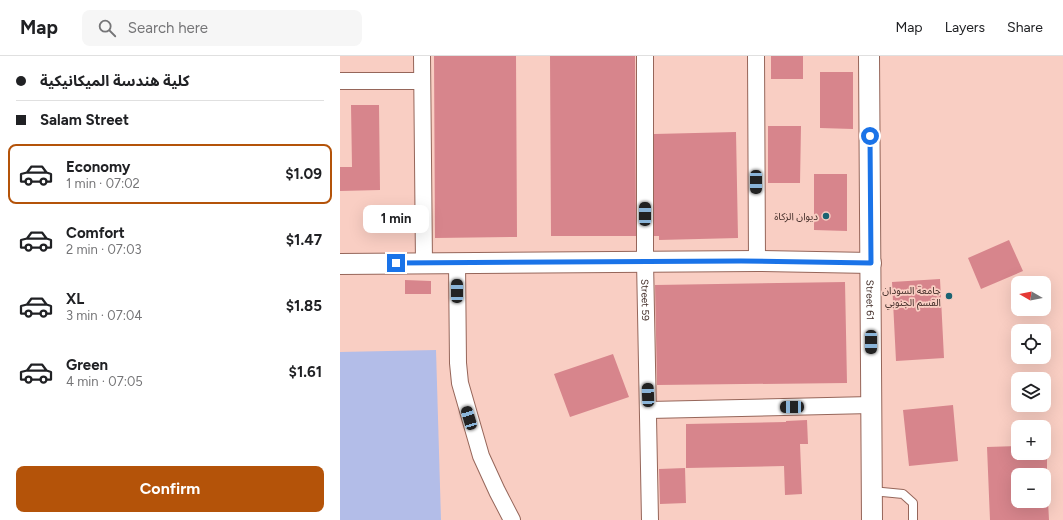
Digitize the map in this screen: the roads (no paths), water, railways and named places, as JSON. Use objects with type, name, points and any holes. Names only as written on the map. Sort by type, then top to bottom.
[{"type":"street","points":[[422,56],[424,263]]},
{"type":"street","name":"Street 59","points":[[645,56],[645,261],[650,520]]},
{"type":"street","points":[[756,56],[757,261]]},
{"type":"street","name":"Street 61","points":[[869,56],[872,520]]},
{"type":"street","points":[[340,81],[422,81]]},
{"type":"street","points":[[340,264],[645,261],[871,263]]},
{"type":"street","points":[[457,262],[458,363],[460,383],[481,456],[512,520]]},
{"type":"street","points":[[649,410],[871,405]]},
{"type":"lane","points":[[872,491],[903,494],[913,503],[913,520]]},
{"type":"place","name":"ديوان الزكاة","points":[[826,216]]},
{"type":"place","name":"جامعة السودان القسم الجنوبي","points":[[949,296]]}]
